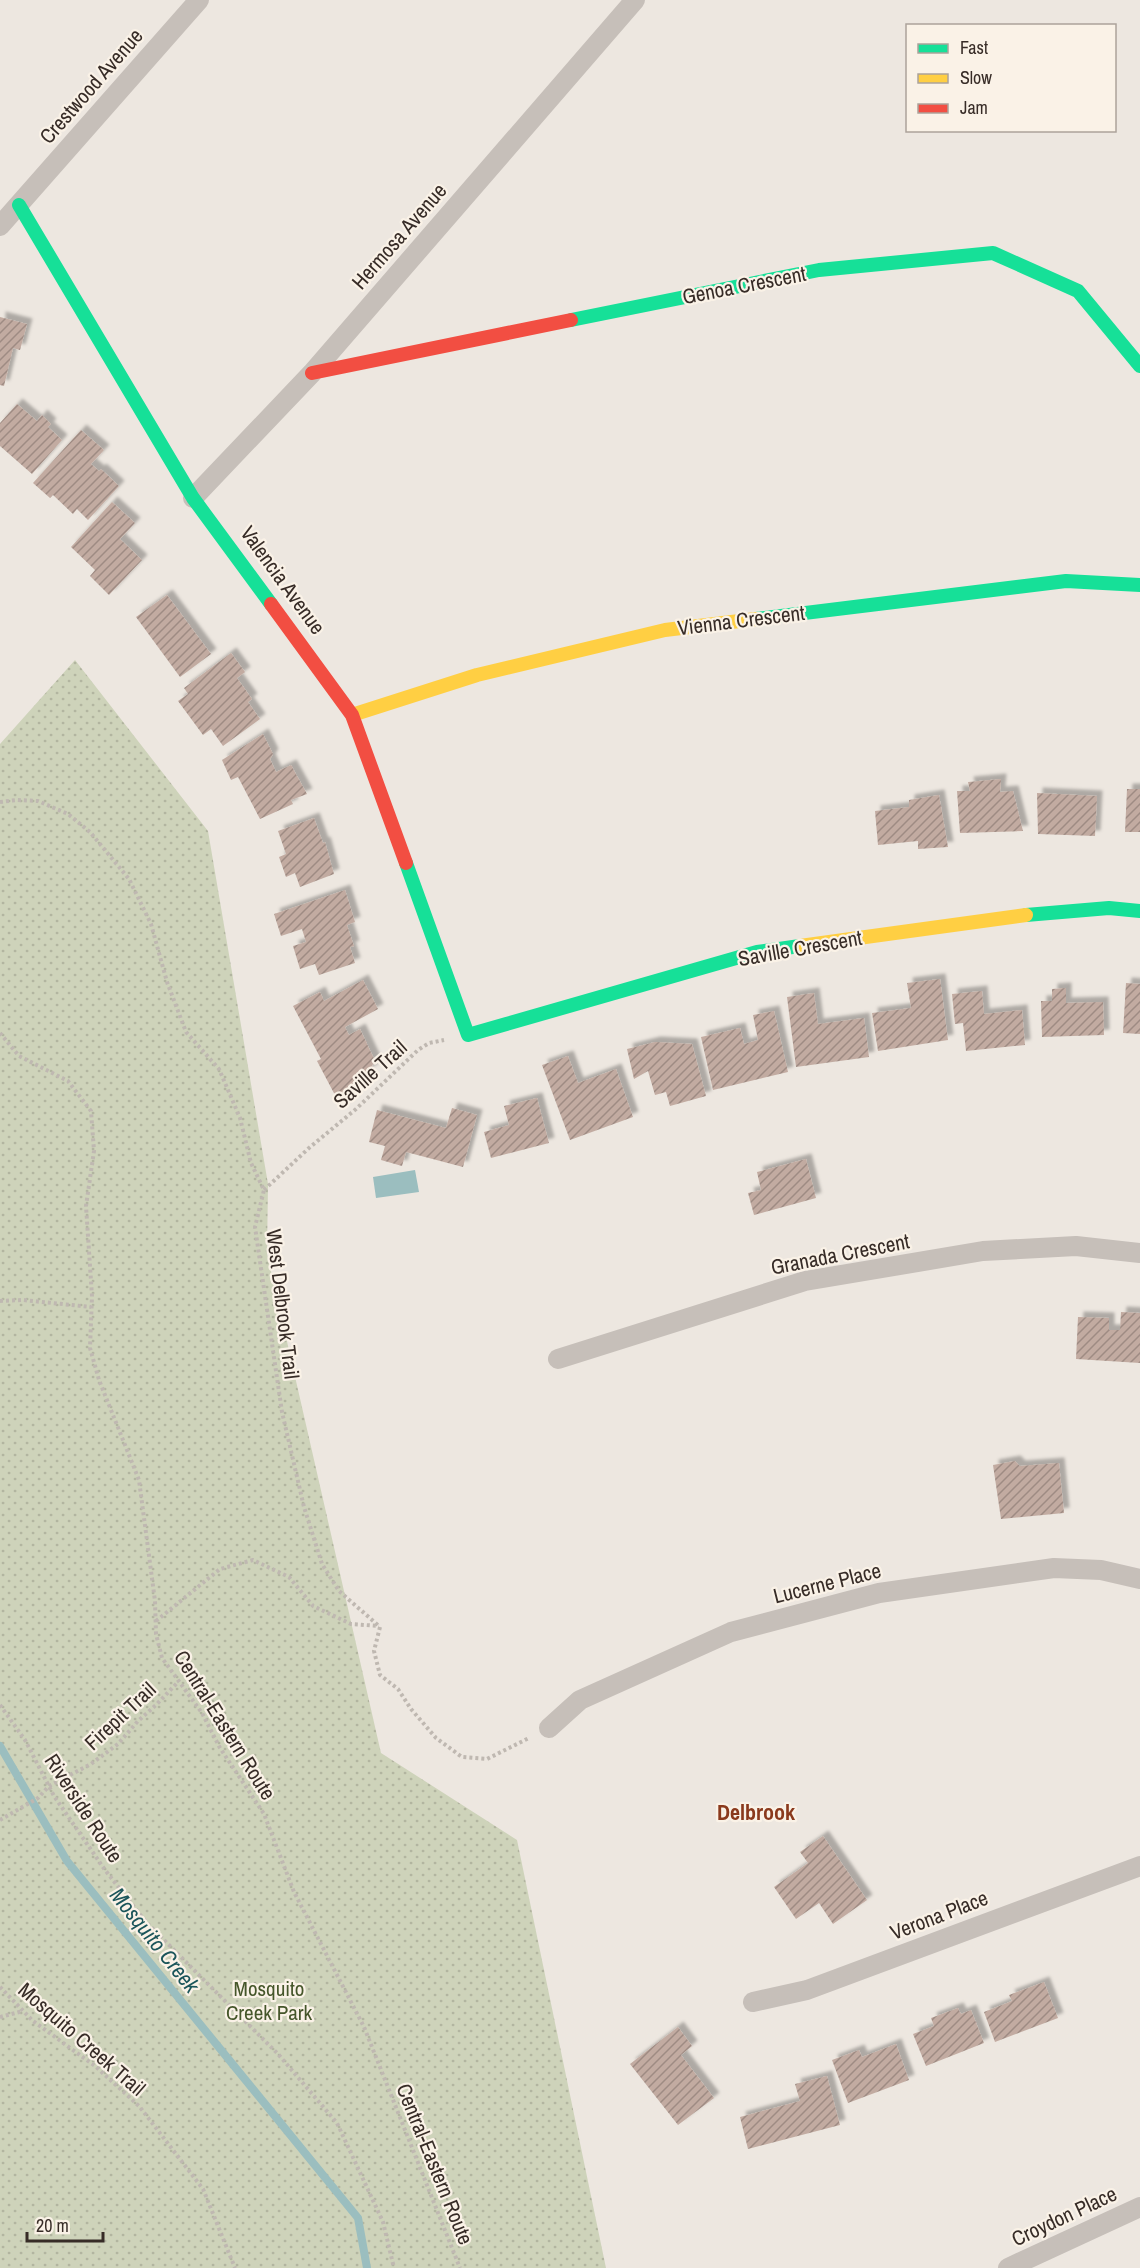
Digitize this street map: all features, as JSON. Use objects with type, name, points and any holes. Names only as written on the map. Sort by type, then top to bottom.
[{"type":"street","name":"Crestwood Avenue","points":[[19,205],[199,0]]},
{"type":"street","name":"Hermosa Avenue","points":[[194,498],[312,373],[635,0]]},
{"type":"street","points":[[0,226],[19,205]]},
{"type":"street","name":"Valencia Avenue","points":[[19,205],[194,498],[352,715],[468,1035]]},
{"type":"street","name":"Genoa Crescent","points":[[312,373],[819,270],[993,253],[1078,291],[1140,366]]},
{"type":"street","name":"Vienna Crescent","points":[[352,715],[477,675],[665,630],[1066,581],[1140,585]]},
{"type":"street","name":"Saville Crescent","points":[[468,1035],[757,952],[1020,915],[1109,908],[1140,911]]},
{"type":"street","name":"Granada Crescent","points":[[558,1359],[805,1281],[983,1251],[1076,1246],[1140,1253]]},
{"type":"street","name":"Lucerne Place","points":[[549,1728],[580,1700],[731,1632],[879,1593],[1054,1568],[1101,1570],[1140,1579]]},
{"type":"street","name":"Verona Place","points":[[753,2002],[807,1990],[1140,1866]]},
{"type":"street","name":"Croydon Place","points":[[1008,2268],[1140,2207]]},
{"type":"path","points":[[0,802],[38,801],[68,814],[90,832],[129,879],[151,924],[167,982],[186,1032],[219,1069],[240,1118],[251,1163],[264,1190]]},
{"type":"path","name":"Central-Eastern Route","points":[[0,1033],[19,1056],[68,1081],[91,1111],[94,1151],[86,1206],[92,1307],[90,1348],[99,1380],[139,1480],[156,1602],[156,1634],[162,1658],[202,1713],[220,1748],[264,1814],[294,1892],[364,2027],[460,2268]]},
{"type":"path","name":"Saville Trail","points":[[264,1190],[328,1131],[356,1109],[418,1050],[429,1043],[468,1035]]},
{"type":"path","name":"West Delbrook Trail","points":[[264,1190],[255,1227],[282,1412],[304,1507],[322,1564],[339,1590],[380,1626]]},
{"type":"path","points":[[3,1301],[23,1300],[92,1307]]},
{"type":"path","points":[[156,1621],[220,1569],[253,1560],[289,1577],[313,1606],[351,1624],[380,1626],[374,1651],[380,1675],[398,1689],[411,1709],[436,1738],[462,1757],[487,1759],[549,1728]]},
{"type":"path","name":"Firepit Trail","points":[[0,1820],[38,1798],[49,1786],[91,1764],[118,1744],[178,1682]]},
{"type":"path","name":"Riverside Route","points":[[0,1705],[25,1740],[49,1786],[105,1870],[146,1922],[278,2054],[337,2123],[383,2222],[394,2268]]},
{"type":"path","name":"Mosquito Creek Trail","points":[[0,1987],[33,2021],[95,2066],[139,2106],[203,2189],[235,2268]]},
{"type":"path","points":[[0,2017],[23,2011]]},
{"type":"green space","name":"Mosquito Creek Park","points":[[75,660],[208,831],[268,1184],[267,1254],[381,1753],[517,1840],[606,2268],[0,2268],[0,744]]},
{"type":"water","points":[[415,1170],[419,1192],[376,1198],[373,1177]]},
{"type":"building","points":[[0,317],[27,324],[20,350],[13,348],[4,386],[0,385]]},
{"type":"building","points":[[17,404],[37,421],[42,415],[51,424],[48,427],[62,440],[32,474],[0,446],[0,423]]},
{"type":"building","points":[[81,430],[104,450],[91,464],[99,471],[101,469],[119,486],[88,520],[77,509],[73,514],[53,495],[50,498],[33,483]]},
{"type":"building","points":[[112,502],[135,523],[120,539],[142,560],[109,595],[90,576],[95,570],[71,547]]},
{"type":"building","points":[[167,595],[211,654],[180,677],[136,617]]},
{"type":"building","points":[[231,653],[245,672],[237,678],[252,699],[248,702],[260,719],[223,746],[211,729],[203,735],[178,701],[188,694],[184,688]]},
{"type":"building","points":[[263,734],[273,754],[270,759],[276,772],[291,765],[307,794],[291,800],[293,804],[260,819],[238,777],[231,780],[222,760]]},
{"type":"building","points":[[1001,779],[1000,792],[1013,791],[1023,831],[960,833],[957,791],[970,791],[968,782]]},
{"type":"building","points":[[1127,789],[1140,789],[1140,832],[1125,832]]},
{"type":"building","points":[[1037,793],[1097,796],[1095,836],[1038,834]]},
{"type":"building","points":[[939,795],[948,847],[918,849],[918,841],[878,845],[875,811],[909,807],[909,800]]},
{"type":"building","points":[[314,818],[323,843],[325,842],[334,874],[300,887],[295,873],[286,877],[279,857],[286,854],[278,831]]},
{"type":"building","points":[[345,890],[355,922],[347,925],[354,946],[350,947],[355,963],[319,975],[315,964],[300,969],[293,946],[306,942],[302,929],[281,936],[274,914]]},
{"type":"building","points":[[940,979],[948,1040],[878,1051],[872,1013],[911,1008],[907,983]]},
{"type":"building","points":[[363,980],[378,1009],[345,1027],[349,1035],[360,1029],[376,1063],[372,1065],[373,1069],[355,1078],[358,1085],[336,1097],[317,1061],[321,1059],[293,1006],[320,992],[324,1001]]},
{"type":"building","points":[[1126,983],[1140,984],[1140,1034],[1123,1033]]},
{"type":"building","points":[[1066,988],[1066,1003],[1103,1002],[1104,1035],[1042,1037],[1041,1001],[1052,1001],[1052,989]]},
{"type":"building","points":[[982,991],[984,1014],[1022,1010],[1025,1045],[966,1051],[963,1023],[955,1024],[952,994]]},
{"type":"building","points":[[814,993],[818,1024],[864,1018],[869,1057],[796,1067],[787,997]]},
{"type":"building","points":[[774,1011],[788,1072],[713,1090],[701,1037],[740,1028],[744,1044],[758,1040],[753,1015]]},
{"type":"building","points":[[655,1042],[692,1044],[706,1096],[670,1106],[666,1092],[655,1095],[648,1071],[634,1079],[627,1049]]},
{"type":"building","points":[[568,1056],[578,1083],[616,1069],[633,1117],[570,1140],[542,1065]]},
{"type":"building","points":[[537,1098],[549,1143],[491,1158],[484,1132],[509,1125],[504,1106]]},
{"type":"building","points":[[452,1108],[477,1115],[463,1167],[406,1152],[402,1166],[381,1160],[385,1146],[369,1142],[377,1110],[446,1128]]},
{"type":"building","points":[[806,1159],[816,1198],[754,1215],[748,1193],[761,1190],[757,1172]]},
{"type":"building","points":[[1121,1312],[1140,1313],[1140,1363],[1076,1359],[1078,1317],[1109,1318],[1109,1330],[1120,1330]]},
{"type":"building","points":[[1015,1461],[1020,1466],[1059,1463],[1064,1513],[1001,1519],[993,1465]]},
{"type":"building","points":[[823,1836],[867,1900],[833,1924],[819,1903],[796,1919],[774,1887],[808,1863],[800,1852]]},
{"type":"building","points":[[1044,1982],[1058,2018],[995,2042],[984,2012],[1012,2001],[1009,1995]]},
{"type":"building","points":[[958,2008],[961,2014],[971,2010],[984,2043],[926,2066],[913,2034],[934,2026],[931,2018]]},
{"type":"building","points":[[678,2027],[692,2046],[681,2055],[714,2098],[678,2125],[630,2064]]},
{"type":"building","points":[[896,2044],[909,2080],[848,2103],[832,2060],[859,2050],[862,2057]]},
{"type":"building","points":[[827,2076],[840,2125],[748,2149],[740,2117],[800,2101],[795,2084]]},
{"type":"waterway","name":"Mosquito Creek","points":[[0,1746],[67,1861],[358,2218],[367,2268]]},
{"type":"traffic: fast","points":[[19,205],[193,498],[271,604]]},
{"type":"traffic: fast","points":[[571,320],[819,270],[993,253],[1078,291],[1140,366]]},
{"type":"traffic: fast","points":[[756,619],[1066,581],[1140,585]]},
{"type":"traffic: fast","points":[[406,863],[468,1035],[757,952],[800,946]]},
{"type":"traffic: fast","points":[[1026,915],[1109,908],[1140,911]]},
{"type":"traffic: slow","points":[[352,715],[477,675],[665,630],[756,619]]},
{"type":"traffic: slow","points":[[800,946],[1026,915]]},
{"type":"traffic: jam","points":[[312,373],[571,320]]},
{"type":"traffic: jam","points":[[271,604],[352,715],[406,863]]},
{"type":"district","name":"Delbrook","points":[[756,1812]]}]
